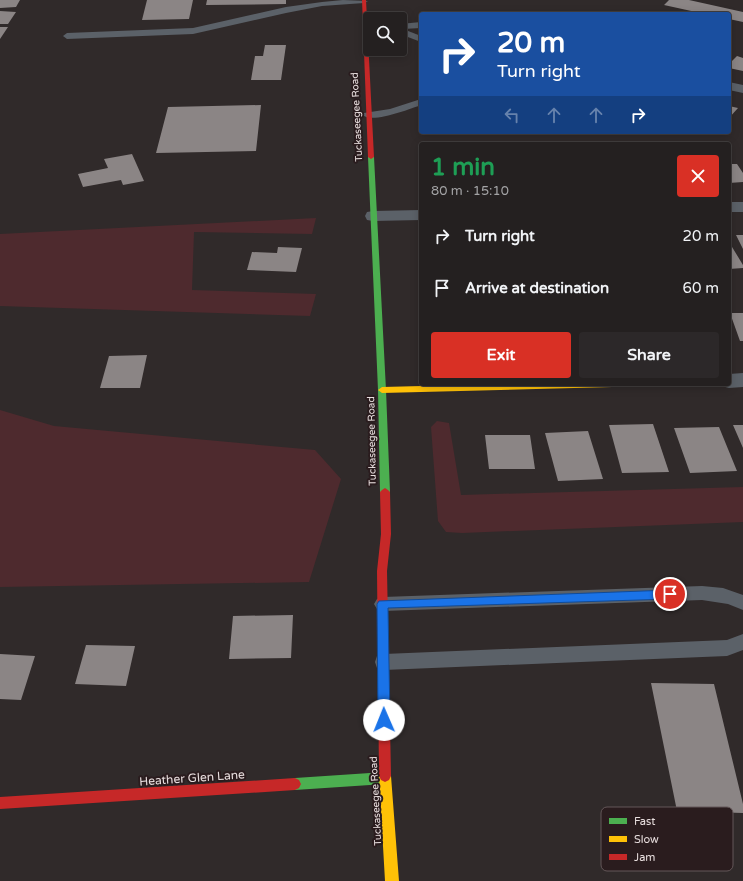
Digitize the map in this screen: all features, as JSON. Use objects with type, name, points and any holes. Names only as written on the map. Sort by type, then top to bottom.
[{"type":"street","name":"Tuckaseegee Road","points":[[364,0],[365,12]]},
{"type":"street","name":"Tuckaseegee Road","points":[[367,56],[368,115],[382,390],[386,534],[382,571],[385,778],[392,881]]},
{"type":"street","points":[[731,86],[743,89]]},
{"type":"street","points":[[731,208],[743,207]]},
{"type":"street","points":[[373,216],[419,215]]},
{"type":"street","points":[[731,381],[743,380]]},
{"type":"street","points":[[382,390],[535,386]]},
{"type":"street","name":"Heather Glen Lane","points":[[0,803],[385,778]]},
{"type":"lane","points":[[67,36],[193,31],[286,10],[322,4],[364,0]]},
{"type":"lane","points":[[407,27],[419,26]]},
{"type":"lane","points":[[407,34],[419,39]]},
{"type":"lane","points":[[368,115],[391,112],[419,103]]},
{"type":"lane","points":[[383,604],[702,593],[729,596],[743,603]]},
{"type":"lane","points":[[384,662],[727,648],[743,642]]},
{"type":"shaded area","points":[[316,218],[312,234],[194,232],[192,290],[316,294],[310,316],[0,306],[0,234]]},
{"type":"shaded area","points":[[0,410],[54,426],[315,450],[341,479],[309,582],[0,587]]},
{"type":"shaded area","points":[[437,421],[449,423],[461,495],[743,487],[743,522],[462,533],[446,532],[438,521],[431,427]]},
{"type":"building","points":[[0,0],[20,0],[16,7],[0,8]]},
{"type":"building","points":[[147,0],[193,0],[189,19],[142,20]]},
{"type":"building","points":[[207,0],[286,0],[286,4],[206,5]]},
{"type":"building","points":[[669,0],[689,0],[743,12],[743,22],[731,19],[731,12],[696,12],[664,5]]},
{"type":"building","points":[[0,11],[16,12],[8,24],[0,24]]},
{"type":"building","points":[[0,27],[8,27],[0,39]]},
{"type":"building","points":[[265,45],[286,45],[281,80],[251,80],[255,56],[263,56]]},
{"type":"building","points":[[737,56],[743,58],[743,71],[731,68],[731,62]]},
{"type":"building","points":[[261,105],[256,151],[156,153],[168,107]]},
{"type":"building","points":[[731,106],[738,108],[731,116]]},
{"type":"building","points":[[132,154],[144,181],[123,185],[121,180],[83,187],[78,174],[108,168],[104,159]]},
{"type":"building","points":[[731,164],[737,164],[743,173],[743,182],[731,183]]},
{"type":"building","points":[[736,235],[743,235],[743,249]]},
{"type":"building","points":[[731,245],[743,265],[743,268],[731,269]]},
{"type":"building","points":[[278,247],[302,248],[296,272],[247,270],[252,252],[277,253]]},
{"type":"building","points":[[731,313],[743,313],[743,341],[740,341]]},
{"type":"building","points":[[147,355],[140,388],[100,388],[109,356]]},
{"type":"building","points":[[653,424],[669,472],[622,473],[609,425]]},
{"type":"building","points":[[733,425],[743,425],[743,448]]},
{"type":"building","points":[[719,427],[737,471],[690,473],[674,428]]},
{"type":"building","points":[[588,431],[603,479],[558,481],[545,433]]},
{"type":"building","points":[[485,435],[530,435],[535,469],[489,469]]},
{"type":"building","points":[[293,615],[291,658],[229,659],[233,616]]},
{"type":"building","points":[[86,645],[135,646],[126,686],[75,684]]},
{"type":"building","points":[[0,654],[35,656],[21,700],[0,699]]},
{"type":"building","points":[[651,683],[714,684],[743,804],[743,813],[733,813],[733,807],[676,807]]},
{"type":"traffic: fast","points":[[371,157],[382,390],[385,492]]},
{"type":"traffic: fast","points":[[295,784],[385,778]]},
{"type":"traffic: slow","points":[[382,390],[535,386]]},
{"type":"traffic: slow","points":[[385,776],[392,881]]},
{"type":"traffic: jam","points":[[364,0],[371,157]]},
{"type":"traffic: jam","points":[[385,492],[386,534],[382,571],[385,776]]},
{"type":"traffic: jam","points":[[0,803],[295,784]]},
{"type":"route","points":[[384,720],[383,604],[670,594]]}]
